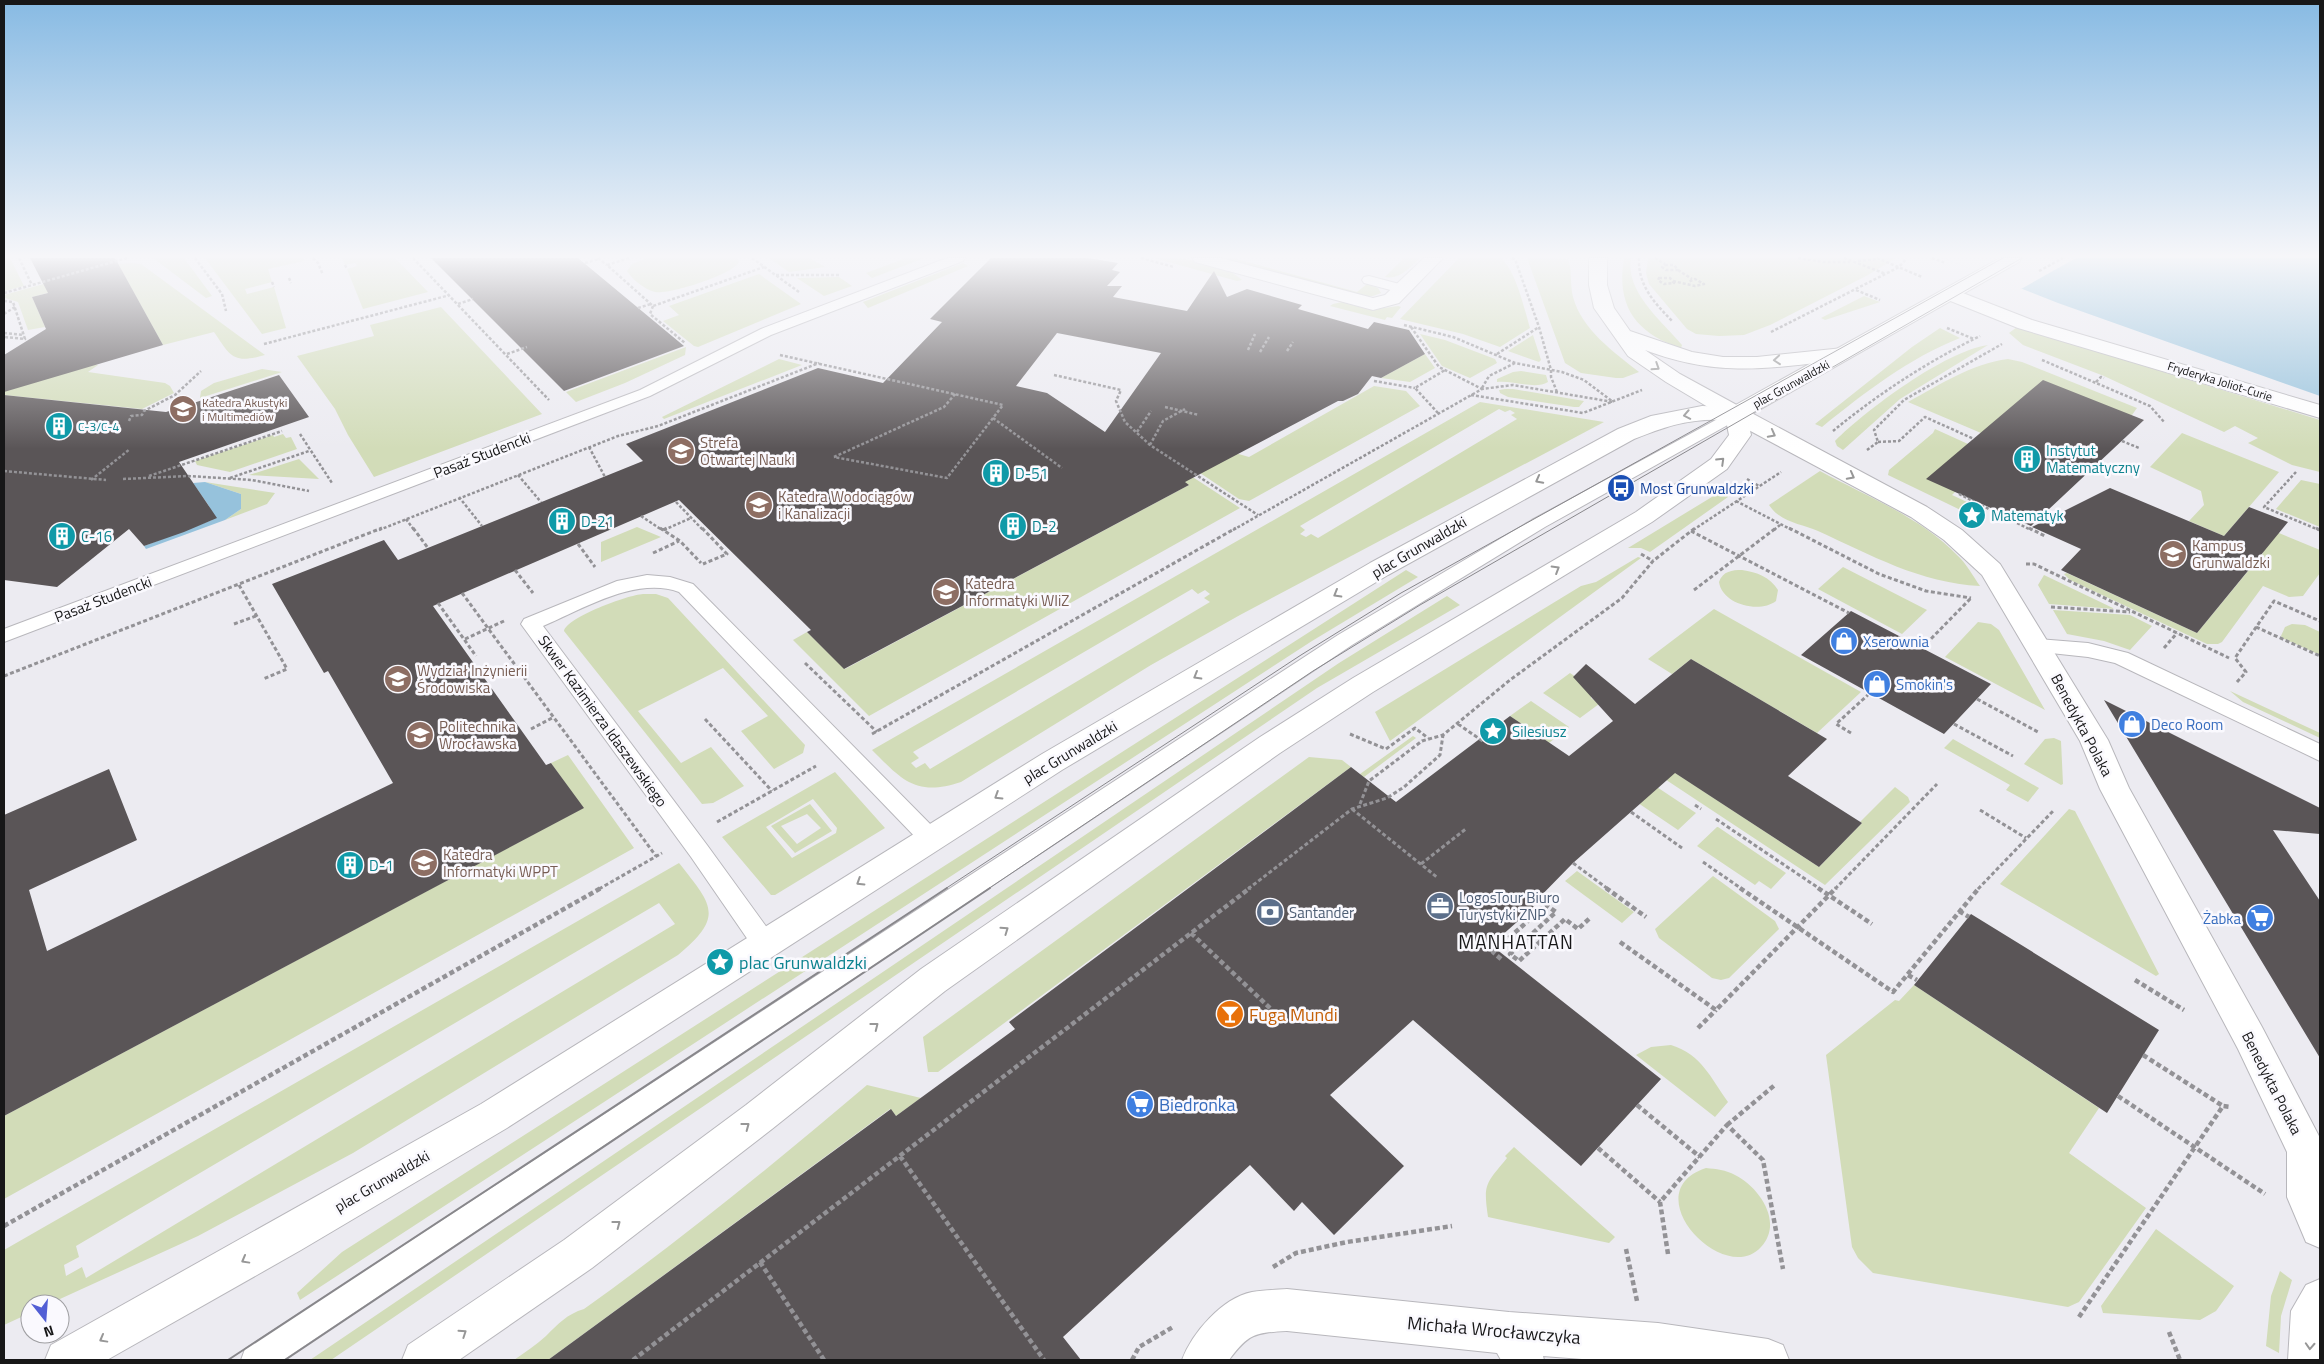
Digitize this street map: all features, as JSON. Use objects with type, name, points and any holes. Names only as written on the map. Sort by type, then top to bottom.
[{"type":"main road","name":"Benedykta Polaka","points":[[1612,322],[1634,352],[1649,362],[1736,414],[1919,512],[1949,532],[1991,570],[2094,740],[2115,789],[2313,1158],[2306,1197],[2320,1228]]},
{"type":"main road","name":"plac Grunwaldzki","points":[[66,1360],[494,1116],[764,942],[1052,762],[1379,569],[1626,434],[1659,421],[1702,412],[1736,414],[1901,322]]},
{"type":"main road","name":"Fryderyka Joliot-Curie","points":[[2020,322],[2320,412]]},
{"type":"main road","points":[[1621,334],[1677,355],[1717,362],[1742,363],[1843,354]]},
{"type":"main road","name":"plac Grunwaldzki","points":[[422,1360],[578,1254],[780,1100],[933,980],[1262,750],[1371,680],[1644,517],[1696,481],[1725,458],[1740,435],[1736,414]]},
{"type":"main road","points":[[2309,1360],[2312,1311],[2320,1299]]},
{"type":"main road","name":"Michała Wrocławczyka","points":[[1214,1346],[1251,1313],[1287,1310],[1516,1347],[1658,1344],[1768,1360]]},
{"type":"lane","name":"Pasaż Studencki","points":[[4,636],[645,393],[766,332],[793,322]]},
{"type":"lane","points":[[256,1360],[1396,607],[1736,414]]},
{"type":"lane","name":"Skwer Kazimierza Idaszewskiego","points":[[764,942],[532,624],[624,585],[639,582],[674,583],[686,588],[930,838]]},
{"type":"lane","points":[[2038,646],[2088,650],[2121,658],[2320,753]]},
{"type":"path","points":[[4,337],[25,339],[20,322]]},
{"type":"path","points":[[264,344],[351,322]]},
{"type":"path","points":[[475,322],[507,354],[590,447],[604,476]]},
{"type":"path","points":[[658,322],[707,362]]},
{"type":"path","points":[[1537,322],[1551,370],[1551,377],[1557,392]]},
{"type":"path","points":[[1673,322],[1676,325]]},
{"type":"path","points":[[1769,333],[1792,322]]},
{"type":"path","points":[[1482,389],[1439,367],[1410,326],[1453,337],[1515,363],[1551,370],[1584,380],[1613,402]]},
{"type":"path","points":[[1496,355],[1539,327]]},
{"type":"path","points":[[4,333],[24,335]]},
{"type":"path","points":[[1248,350],[1255,334]]},
{"type":"path","points":[[1826,436],[1866,404],[1943,354],[1982,336]]},
{"type":"path","points":[[1260,352],[1270,337]]},
{"type":"path","points":[[1287,351],[1293,342]]},
{"type":"path","points":[[1878,442],[1874,430],[1904,400],[2003,344]]},
{"type":"path","points":[[507,354],[527,347]]},
{"type":"path","points":[[4,676],[459,497],[618,436],[658,426],[819,363],[956,393],[1003,404],[947,478],[834,457],[944,407],[956,393]]},
{"type":"path","points":[[1482,389],[1489,376],[1515,363]]},
{"type":"path","points":[[1415,388],[1445,370]]},
{"type":"path","points":[[129,421],[131,416],[142,415],[144,411],[175,395],[201,371]]},
{"type":"path","points":[[1054,375],[1121,390],[1116,401],[1125,422],[1150,445],[1258,516]]},
{"type":"path","points":[[1374,382],[1415,388],[1438,413]]},
{"type":"path","points":[[2096,382],[2150,406],[2165,423]]},
{"type":"path","points":[[868,736],[1482,389],[1509,385],[1613,402]]},
{"type":"path","points":[[1470,395],[1583,413],[1647,388]]},
{"type":"path","points":[[1165,406],[1180,412],[1200,415]]},
{"type":"path","points":[[1150,445],[1163,421],[1185,409]]},
{"type":"path","points":[[1137,432],[1151,411]]},
{"type":"path","points":[[1866,451],[1878,442],[1899,441],[1925,417],[1974,438]]},
{"type":"path","points":[[993,418],[1062,468]]},
{"type":"path","points":[[146,477],[274,432],[275,434],[282,431]]},
{"type":"path","points":[[300,434],[367,534]]},
{"type":"path","points":[[2122,441],[2139,448]]},
{"type":"path","points":[[90,480],[130,449]]},
{"type":"path","points":[[226,479],[310,451]]},
{"type":"path","points":[[4,471],[106,480]]},
{"type":"path","points":[[2296,472],[2264,507],[2320,530]]},
{"type":"path","points":[[518,475],[541,502]]},
{"type":"path","points":[[123,479],[188,476],[252,480],[310,491]]},
{"type":"path","points":[[1742,476],[1759,486]]},
{"type":"path","points":[[1360,804],[1369,781],[1422,741],[1443,735],[1458,724],[1510,680],[1622,598],[1653,561],[1692,531],[1764,482]]},
{"type":"path","points":[[325,486],[332,483]]},
{"type":"path","points":[[1959,494],[2045,536]]},
{"type":"path","points":[[459,497],[482,526]]},
{"type":"path","points":[[1736,501],[1879,574],[1926,591],[1972,598],[2011,601]]},
{"type":"path","points":[[676,502],[726,554],[702,565]]},
{"type":"path","points":[[1984,515],[1990,510]]},
{"type":"path","points":[[641,516],[680,540]]},
{"type":"path","points":[[663,530],[690,516]]},
{"type":"path","points":[[406,519],[428,548]]},
{"type":"path","points":[[1694,590],[1780,525]]},
{"type":"path","points":[[1692,531],[1849,613]]},
{"type":"path","points":[[578,544],[596,568]]},
{"type":"path","points":[[1637,552],[1653,561]]},
{"type":"path","points":[[2018,563],[2034,564],[2229,658]]},
{"type":"path","points":[[516,570],[536,597]]},
{"type":"path","points":[[239,585],[287,669],[263,678]]},
{"type":"path","points":[[462,593],[656,856]]},
{"type":"path","points":[[1922,648],[1972,598]]},
{"type":"path","points":[[2234,686],[2246,672],[2236,658],[2274,600],[2320,620]]},
{"type":"path","points":[[438,603],[476,656]]},
{"type":"path","points":[[2044,607],[2133,612]]},
{"type":"path","points":[[234,624],[256,616]]},
{"type":"path","points":[[2256,627],[2320,656]]},
{"type":"path","points":[[465,639],[487,628]]},
{"type":"path","points":[[2168,643],[2177,633]]},
{"type":"path","points":[[1851,733],[1836,724],[1870,693]]},
{"type":"path","points":[[1977,699],[2038,732]]},
{"type":"path","points":[[531,729],[554,717]]},
{"type":"path","points":[[705,719],[772,791]]},
{"type":"path","points":[[1458,724],[1484,742]]},
{"type":"path","points":[[1954,724],[2013,756]]},
{"type":"path","points":[[1341,731],[1386,749],[1415,728],[1429,739]]},
{"type":"path","points":[[633,1360],[1360,804],[1390,797],[1400,790],[1440,755],[1443,735]]},
{"type":"path","points":[[716,823],[821,763]]},
{"type":"path","points":[[1698,1028],[1936,784]]},
{"type":"path","points":[[1695,805],[1701,809]]},
{"type":"path","points":[[1352,810],[1438,878]]},
{"type":"path","points":[[1980,810],[2026,838]]},
{"type":"path","points":[[1703,862],[1893,992],[1959,911],[2054,810]]},
{"type":"path","points":[[1631,812],[1682,848]]},
{"type":"path","points":[[1716,819],[1872,924]]},
{"type":"path","points":[[1421,864],[1467,828]]},
{"type":"path","points":[[4,1226],[668,850]]},
{"type":"path","points":[[1573,863],[1646,917]]},
{"type":"path","points":[[1501,958],[1493,952],[1546,905],[1556,912],[1510,954],[1520,961],[1565,919],[1578,929],[1590,918]]},
{"type":"path","points":[[1959,911],[1968,918]]},
{"type":"path","points":[[1190,933],[1272,1010]]},
{"type":"path","points":[[1620,942],[1716,1010]]},
{"type":"path","points":[[1908,974],[1917,980]]},
{"type":"path","points":[[2135,980],[2184,1010]]},
{"type":"path","points":[[2143,1055],[2223,1106],[2231,1107]]},
{"type":"path","points":[[1660,1202],[1727,1125],[1776,1084]]},
{"type":"path","points":[[2118,1096],[2274,1200]]},
{"type":"path","points":[[1637,1104],[1700,1157]]},
{"type":"path","points":[[2078,1317],[2196,1148],[2223,1106]]},
{"type":"path","points":[[1727,1125],[1763,1160],[1783,1269]]},
{"type":"path","points":[[1598,1148],[1660,1202],[1668,1254]]},
{"type":"path","points":[[900,1156],[1044,1360]]},
{"type":"path","points":[[760,1262],[824,1360]]},
{"type":"path","points":[[2169,1332],[2180,1360]]},
{"type":"green space","points":[[25,322],[43,322],[45,327],[28,330]]},
{"type":"green space","points":[[150,322],[220,322],[265,355],[246,359],[234,356],[229,353],[214,332],[163,345]]},
{"type":"green space","points":[[253,322],[284,322],[286,328],[262,334]]},
{"type":"green space","points":[[383,322],[455,322],[542,414],[374,477],[348,435],[335,409],[297,356],[374,336],[370,325]]},
{"type":"green space","points":[[664,322],[759,322],[698,347],[694,346]]},
{"type":"green space","points":[[1411,322],[1528,322],[1530,328],[1500,347],[1463,334]]},
{"type":"green space","points":[[1550,322],[1585,322],[1600,339],[1639,372],[1623,378],[1616,378],[1581,373],[1565,363]]},
{"type":"green space","points":[[1638,322],[1660,322],[1682,345],[1681,348],[1665,342]]},
{"type":"green space","points":[[1681,322],[1777,322],[1744,335],[1719,336],[1696,334],[1687,329]]},
{"type":"green space","points":[[2017,327],[2320,420],[2320,472],[2292,465],[2248,443],[2258,438],[2235,426],[2224,432],[2104,376],[2023,345],[2009,333]]},
{"type":"green space","points":[[1940,328],[1960,338],[1905,366],[1871,389],[1822,427],[1815,424],[1912,347]]},
{"type":"green space","points":[[1420,334],[1445,340],[1495,359],[1497,363],[1470,378],[1442,366]]},
{"type":"green space","points":[[1533,335],[1541,360],[1539,362],[1508,351]]},
{"type":"green space","points":[[1988,345],[1900,399],[1843,450],[1837,446],[1835,441],[1849,428],[1907,384],[1950,358]]},
{"type":"green space","points":[[686,347],[685,355],[625,383],[576,402],[566,392]]},
{"type":"green space","points":[[1425,354],[1435,368],[1410,382],[1381,378]]},
{"type":"green space","points":[[32,358],[98,365],[88,372],[165,383],[170,386],[174,393],[142,409],[4,395],[4,376]]},
{"type":"green space","points":[[779,359],[802,365],[664,419],[662,417]]},
{"type":"green space","points":[[2008,359],[2022,362],[2137,408],[2132,415],[1981,433],[1908,402],[1969,370],[1981,365]]},
{"type":"green space","points":[[262,369],[282,372],[200,398],[201,391],[214,383]]},
{"type":"green space","points":[[1521,371],[1546,375],[1548,382],[1530,385],[1497,382],[1497,379],[1513,372]]},
{"type":"green space","points":[[1374,386],[1406,391],[1420,406],[1249,501],[1239,499],[1161,447],[1235,453],[1249,457]]},
{"type":"green space","points":[[1505,389],[1584,401],[1579,407],[1574,407],[1508,397],[1500,393],[1499,390]]},
{"type":"green space","points":[[1480,402],[1604,422],[1240,615],[1151,665],[961,782],[932,788],[911,783],[892,770],[872,750]],"holes":[[[1499,409],[1505,412],[1510,410],[1515,413],[1511,415],[1517,419],[1318,538],[1311,534],[1306,537],[1300,534],[1305,530],[1300,526]],[[1192,589],[1198,594],[1205,590],[1210,594],[1204,598],[1210,602],[930,769],[925,763],[916,768],[911,763],[919,758],[913,752]]]},
{"type":"green space","points":[[1935,429],[1968,444],[1955,492],[1952,495],[1982,509],[1973,516],[1888,475],[1889,470],[1933,433]]},
{"type":"green space","points":[[2182,433],[2279,472],[2224,536],[2189,521],[2204,505],[2201,491],[2150,467]]},
{"type":"green space","points":[[283,434],[286,438],[291,437],[297,449],[230,472],[197,465],[195,461],[273,435],[274,437]]},
{"type":"green space","points":[[1159,455],[1240,508],[869,716],[793,640],[807,632],[845,669],[1189,485],[1149,458]]},
{"type":"green space","points":[[299,459],[319,479],[249,475]]},
{"type":"green space","points":[[1820,471],[1892,508],[1927,530],[1960,558],[1980,586],[1958,584],[1916,574],[1818,531],[1791,522],[1779,515],[1769,505]]},
{"type":"green space","points":[[2301,480],[2320,484],[2320,527],[2276,509]]},
{"type":"green space","points":[[205,482],[275,493],[267,504],[225,520],[241,509],[241,494]]},
{"type":"green space","points":[[1725,489],[1728,497],[1650,552],[1641,548],[1628,548]]},
{"type":"green space","points":[[2257,524],[2320,550],[2320,573],[2303,596],[2289,597],[2263,586],[2222,642],[2218,644],[2207,644],[2070,580],[2064,574],[2067,573],[2197,633],[2263,553]]},
{"type":"green space","points":[[637,527],[661,537],[601,562],[601,542]]},
{"type":"green space","points":[[1638,557],[1641,558],[1390,741],[1375,712],[1581,586],[1596,582]]},
{"type":"green space","points":[[1843,567],[1927,610],[1902,634],[1818,589]]},
{"type":"green space","points":[[1406,570],[1418,577],[1312,641],[300,1300],[297,1293],[342,1252]]},
{"type":"green space","points":[[1742,570],[1767,578],[1775,585],[1778,590],[1776,601],[1769,605],[1751,607],[1742,605],[1727,596],[1719,582],[1721,578],[1728,572]]},
{"type":"green space","points":[[2044,575],[2115,609],[2049,604],[2038,585]]},
{"type":"green space","points":[[643,594],[656,594],[668,598],[805,745],[803,753],[774,769],[741,731],[768,716],[723,668],[638,711],[681,763],[711,747],[744,786],[713,803],[702,804],[564,631],[568,625],[586,613],[612,602]]},
{"type":"green space","points":[[1447,596],[1460,605],[1317,688],[331,1360],[310,1360],[1339,663]]},
{"type":"green space","points":[[1714,609],[1861,692],[1817,733],[1691,659],[1672,674],[1648,659]]},
{"type":"green space","points":[[2053,610],[2130,615],[2152,626],[2130,650],[2104,641],[2067,634]]},
{"type":"green space","points":[[1978,622],[1991,624],[1999,630],[2045,710],[1945,657]]},
{"type":"green space","points":[[2292,624],[2305,625],[2320,632],[2320,655],[2282,638],[2285,627]]},
{"type":"green space","points":[[1570,673],[1591,687],[1591,698],[1599,704],[1580,718],[1543,693]]},
{"type":"green space","points":[[2230,691],[2320,733],[2320,738],[2243,702]]},
{"type":"green space","points":[[1531,701],[1569,727],[1549,743],[1510,716]]},
{"type":"green space","points":[[1413,736],[1416,738],[1364,777],[1360,774]]},
{"type":"green space","points":[[2054,738],[2061,741],[2063,784],[2061,785],[2024,764],[2045,739]]},
{"type":"green space","points":[[1953,739],[2039,788],[2028,802],[2006,790],[2010,785],[1944,748]]},
{"type":"green space","points":[[1592,744],[1696,813],[1678,830],[1573,759]]},
{"type":"green space","points":[[568,755],[634,848],[4,1199],[4,1116],[583,808],[551,763]]},
{"type":"green space","points":[[1309,757],[1342,760],[1351,767],[938,1072],[928,1072],[923,1037]]},
{"type":"green space","points":[[1633,758],[1671,770],[1819,867],[1895,787],[1908,797],[1910,802],[1825,885]]},
{"type":"green space","points":[[835,772],[885,828],[775,895],[771,895],[722,837]],"holes":[[[813,799],[837,828],[836,833],[792,858],[766,827]]]},
{"type":"green space","points":[[810,804],[832,831],[795,853],[771,826]],"holes":[[[807,814],[821,828],[797,844],[781,826]]]},
{"type":"green space","points":[[2069,809],[2075,811],[2159,974],[2156,976],[2000,884]]},
{"type":"green space","points":[[1717,827],[1786,873],[1771,889],[1759,881],[1755,885],[1697,846]]},
{"type":"green space","points":[[679,863],[706,900],[708,920],[703,930],[678,955],[353,1153],[198,1236],[70,1294],[20,1294],[20,1318],[4,1325],[4,1250]],"holes":[[[659,903],[675,924],[86,1278],[82,1267],[66,1276],[64,1265],[79,1257],[76,1246]]]},
{"type":"green space","points":[[1577,871],[1634,912],[1622,923],[1565,881]]},
{"type":"green space","points":[[1713,876],[1775,921],[1779,929],[1729,978],[1721,980],[1712,978],[1659,938],[1655,929]]},
{"type":"green space","points":[[1914,985],[2099,1108],[2069,1153],[2146,1208],[2079,1302],[2068,1307],[1873,1273],[1858,1258],[1852,1247],[1826,1055],[1895,1000],[1899,1001]]},
{"type":"green space","points":[[1671,1045],[1682,1049],[1698,1061],[1728,1102],[1715,1117],[1636,1055],[1651,1047]]},
{"type":"green space","points":[[867,1085],[921,1098],[896,1116],[890,1109],[548,1360],[514,1360],[563,1320],[584,1309],[692,1228],[763,1172]]},
{"type":"green space","points":[[1514,1147],[1615,1237],[1609,1243],[1488,1217],[1486,1190],[1488,1184],[1494,1173],[1507,1158],[1505,1156]]},
{"type":"green space","points":[[1706,1168],[1717,1169],[1735,1175],[1760,1196],[1766,1206],[1770,1227],[1761,1247],[1745,1256],[1727,1255],[1708,1246],[1692,1232],[1682,1214],[1679,1196],[1686,1180]]},
{"type":"green space","points":[[2156,1229],[2234,1286],[2216,1311],[2200,1320],[2103,1313],[2101,1306]]},
{"type":"green space","points":[[2280,1271],[2292,1280],[2281,1316],[2279,1353],[2266,1346],[2271,1296]]},
{"type":"water","points":[[2111,322],[2320,322],[2320,396]]},
{"type":"water","points":[[205,482],[241,494],[241,509],[225,520],[146,549],[144,546],[212,520],[209,506],[193,483]]},
{"type":"building","points":[[43,322],[150,322],[163,345],[4,392],[4,355],[46,329]]},
{"type":"building","points":[[495,322],[655,322],[684,346],[564,391]]},
{"type":"building","points":[[942,322],[1342,322],[1368,329],[1374,322],[1409,330],[1425,354],[1381,378],[1372,376],[1358,394],[1343,401],[1338,401],[1185,482],[1189,485],[844,669],[807,632],[811,630],[679,500],[433,606],[546,765],[551,763],[584,808],[4,1116],[4,815],[109,769],[137,840],[29,890],[47,951],[393,783],[328,671],[324,673],[272,584],[384,540],[398,560],[643,461],[626,444],[818,368],[883,383]],"holes":[[[1057,333],[1161,353],[1105,432],[1047,393],[1016,386]]]},
{"type":"building","points":[[279,375],[309,417],[179,462],[217,518],[144,546],[129,529],[57,587],[4,580],[4,395],[166,412]]},
{"type":"building","name":"Instytut Matematyczny","points":[[2043,380],[2144,420],[2031,526],[1926,479]]},
{"type":"building","points":[[2110,488],[2224,536],[2249,507],[2288,522],[2197,633],[2061,570],[2081,549],[2032,527]]},
{"type":"building","points":[[1851,611],[1991,684],[1944,734],[1801,655]]},
{"type":"building","points":[[1691,659],[1827,739],[1788,776],[1862,823],[1819,867],[1675,773],[1573,863],[1532,905],[1534,907],[1491,945],[1661,1079],[1581,1166],[1413,1020],[1330,1095],[1404,1166],[1334,1235],[1302,1202],[1294,1211],[1250,1165],[1063,1337],[1081,1360],[548,1360],[891,1109],[896,1116],[1015,1029],[1009,1022],[1351,767],[1396,802],[1510,716],[1569,756],[1613,721],[1573,677],[1586,664],[1635,704]]},
{"type":"building","points":[[2104,700],[2320,808],[2320,834],[2273,830],[2320,901],[2320,1058]]},
{"type":"building","points":[[1971,914],[2159,1030],[2107,1113],[1914,985]]},
{"type":"tram line","points":[[945,889],[1301,655],[1401,593],[1889,322]]},
{"type":"tram line","points":[[988,889],[1313,671],[1420,605],[1912,322]]},
{"type":"tram line","points":[[228,1360],[947,888]]},
{"type":"tram line","points":[[285,1360],[990,888]]},
{"type":"place","name":"Katedra Akustyki i Multimediów","points":[[183,409]]},
{"type":"place","name":"C-3/C-4","points":[[59,426]]},
{"type":"place","name":"Strefa Otwartej Nauki","points":[[681,451]]},
{"type":"place","name":"Instytut Matematyczny","points":[[2027,459]]},
{"type":"place","name":"D-51","points":[[996,473]]},
{"type":"place","name":"Most Grunwaldzki","points":[[1621,488]]},
{"type":"place","name":"Katedra Wodociągów i Kanalizacji","points":[[759,505]]},
{"type":"place","name":"Matematyk","points":[[1972,515]]},
{"type":"place","name":"D-21","points":[[562,521]]},
{"type":"place","name":"D-2","points":[[1013,526]]},
{"type":"place","name":"C-16","points":[[62,536]]},
{"type":"place","name":"Kampus Grunwaldzki","points":[[2173,554]]},
{"type":"place","name":"Katedra Informatyki WIiZ","points":[[946,592]]},
{"type":"place","name":"Xserownia","points":[[1844,641]]},
{"type":"place","name":"Wydział Inżynierii Środowiska","points":[[398,679]]},
{"type":"place","name":"Smokin's","points":[[1877,684]]},
{"type":"place","name":"Deco Room","points":[[2132,724]]},
{"type":"place","name":"Silesiusz","points":[[1493,731]]},
{"type":"place","name":"Politechnika Wrocławska","points":[[420,735]]},
{"type":"place","name":"Katedra Informatyki WPPT","points":[[424,863]]},
{"type":"place","name":"D-1","points":[[350,865]]},
{"type":"place","name":"LogosTour Biuro Turystyki ZNP","points":[[1440,906]]},
{"type":"place","name":"Santander","points":[[1270,912]]},
{"type":"place","name":"Żabka","points":[[2260,918]]},
{"type":"place","name":"plac Grunwaldzki","points":[[720,962]]},
{"type":"place","name":"Fuga Mundi","points":[[1230,1014]]},
{"type":"place","name":"Biedronka","points":[[1140,1104]]},
{"type":"district","name":"MANHATTAN","points":[[1516,941]]}]
